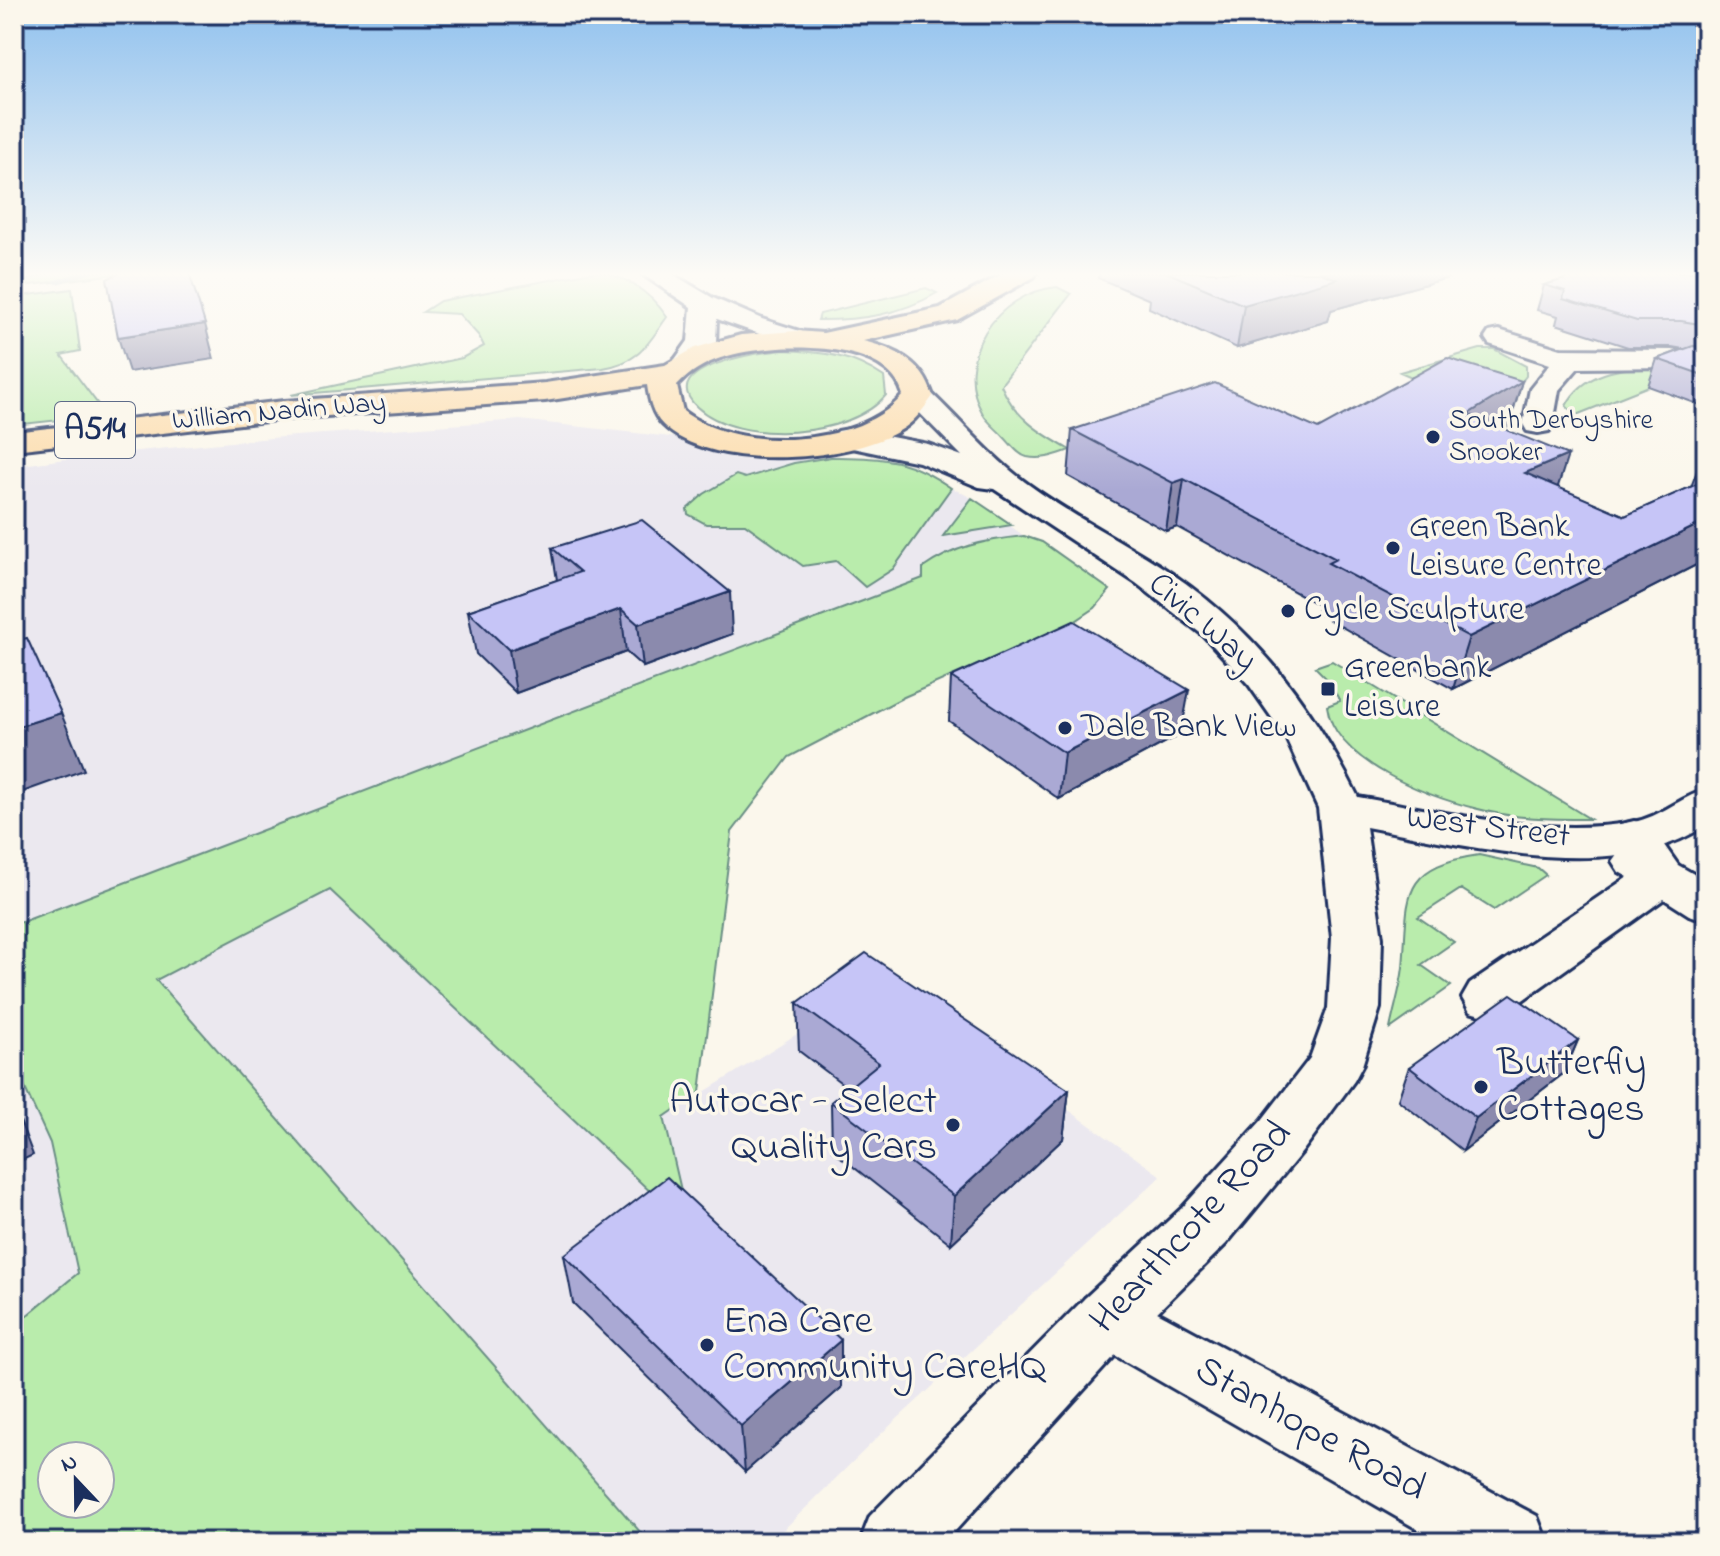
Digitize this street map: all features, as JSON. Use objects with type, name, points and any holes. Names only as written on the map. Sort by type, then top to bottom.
[{"type":"main road","name":"William Nadin Way","points":[[14,441],[284,410],[545,392],[679,368],[733,346],[750,345]]},
{"type":"main road","points":[[849,345],[921,369],[933,345]]},
{"type":"main road","points":[[649,414],[667,408],[662,385],[679,368]]},
{"type":"main road","name":"William Nadin Way","points":[[545,392],[649,414],[692,431],[747,446],[815,444],[849,438],[894,422],[921,369]]},
{"type":"street","points":[[679,368],[700,345]]},
{"type":"street","points":[[1517,345],[1542,354],[1570,359],[1651,357],[1703,362]]},
{"type":"street","points":[[1538,424],[1545,389],[1570,359]]},
{"type":"street","name":"Civic Way","points":[[921,369],[1012,488]]},
{"type":"street","name":"Civic Way","points":[[849,438],[928,454],[1012,488],[1149,575],[1218,628],[1263,676],[1307,738],[1341,808]]},
{"type":"street","name":"West Street","points":[[1341,808],[1529,836],[1618,838],[1668,827],[1706,804]]},
{"type":"street","name":"Hearthcote Road","points":[[896,1542],[1108,1318],[1204,1226],[1282,1136],[1335,1066],[1354,1008],[1357,938],[1341,808]]},
{"type":"street","points":[[1618,838],[1662,877],[1706,903]]},
{"type":"street","points":[[1488,998],[1662,877]]},
{"type":"street","name":"Stanhope Road","points":[[1108,1318],[1511,1542]]},
{"type":"shaded area","points":[[520,420],[901,463],[972,498],[1024,536],[965,545],[924,577],[64,907],[156,980],[329,890],[689,1228],[664,1117],[885,979],[1161,1176],[882,1433],[771,1542],[14,1542],[14,466],[282,437]]},
{"type":"green space","points":[[14,345],[79,345],[80,351],[61,355],[106,415],[14,425]]},
{"type":"green space","points":[[647,345],[634,357],[603,368],[291,395],[462,358],[484,346]]},
{"type":"green space","points":[[980,345],[1032,345],[1001,385],[1021,415],[1070,450],[1044,457],[1027,457],[990,423],[975,393],[973,371]]},
{"type":"green space","points":[[1480,349],[1494,349],[1526,366],[1526,376],[1513,393],[1421,381],[1400,372]]},
{"type":"green space","points":[[784,350],[849,359],[884,377],[886,395],[870,409],[848,420],[822,428],[766,432],[739,428],[716,419],[697,407],[687,393],[689,381],[700,371],[736,358]]},
{"type":"green space","points":[[1656,366],[1684,372],[1576,415],[1566,406],[1573,395],[1592,379],[1629,368]]},
{"type":"green space","points":[[831,457],[894,461],[921,470],[951,488],[893,569],[865,587],[836,561],[803,566],[745,524],[706,524],[688,514],[687,509],[704,494],[736,475],[745,478],[794,463]]},
{"type":"green space","points":[[972,498],[1012,525],[943,536]]},
{"type":"green space","points":[[1024,536],[1042,542],[1110,590],[1095,608],[1071,624],[904,697],[789,757],[732,832],[700,1092],[664,1117],[690,1229],[330,890],[156,980],[649,1542],[15,1542],[19,1430],[14,1416],[14,1326],[78,1273],[50,1143],[14,1064],[14,925],[923,578],[923,568],[935,560],[984,542]]},
{"type":"green space","points":[[1332,661],[1590,819],[1505,815],[1435,796],[1387,774],[1347,744],[1333,726],[1327,706],[1340,701],[1328,680],[1315,667]]},
{"type":"green space","points":[[1479,855],[1538,868],[1546,875],[1494,910],[1461,889],[1418,917],[1454,942],[1421,965],[1451,986],[1390,1029],[1402,975],[1412,890],[1420,878],[1433,868],[1452,860]]},
{"type":"building","points":[[1693,346],[1706,347],[1706,376],[1657,359]]},
{"type":"building","points":[[1447,358],[1522,381],[1468,414],[1568,455],[1525,473],[1625,516],[1706,480],[1706,521],[1469,637],[1328,563],[1336,559],[1184,479],[1173,483],[1072,430],[1215,383],[1318,429]]},
{"type":"building","points":[[642,520],[730,592],[638,624],[621,609],[509,650],[468,611],[580,572],[552,548]]},
{"type":"building","points":[[1074,621],[1189,690],[1064,753],[951,677]]},
{"type":"building","points":[[27,638],[61,713],[14,728],[14,641]]},
{"type":"building","points":[[866,953],[1069,1090],[954,1196],[831,1102],[879,1063],[797,1003]]},
{"type":"building","points":[[1511,994],[1578,1040],[1476,1118],[1409,1067]]},
{"type":"building","name":"Ena Care Community CareHQ","points":[[667,1177],[841,1340],[741,1426],[564,1255]]},
{"type":"place","name":"South Derbyshire Snooker","points":[[1433,437]]},
{"type":"place","name":"Green Bank Leisure Centre","points":[[1393,548]]},
{"type":"place","name":"Cycle Sculpture","points":[[1288,611]]},
{"type":"place","name":"Greenbank Leisure","points":[[1328,689]]},
{"type":"place","name":"Dale Bank View","points":[[1065,728]]},
{"type":"place","name":"Butterfly Cottages","points":[[1481,1087]]},
{"type":"place","name":"Autocar - Select Quality Cars","points":[[953,1125]]},
{"type":"place","name":"Ena Care Community CareHQ","points":[[707,1345]]}]
